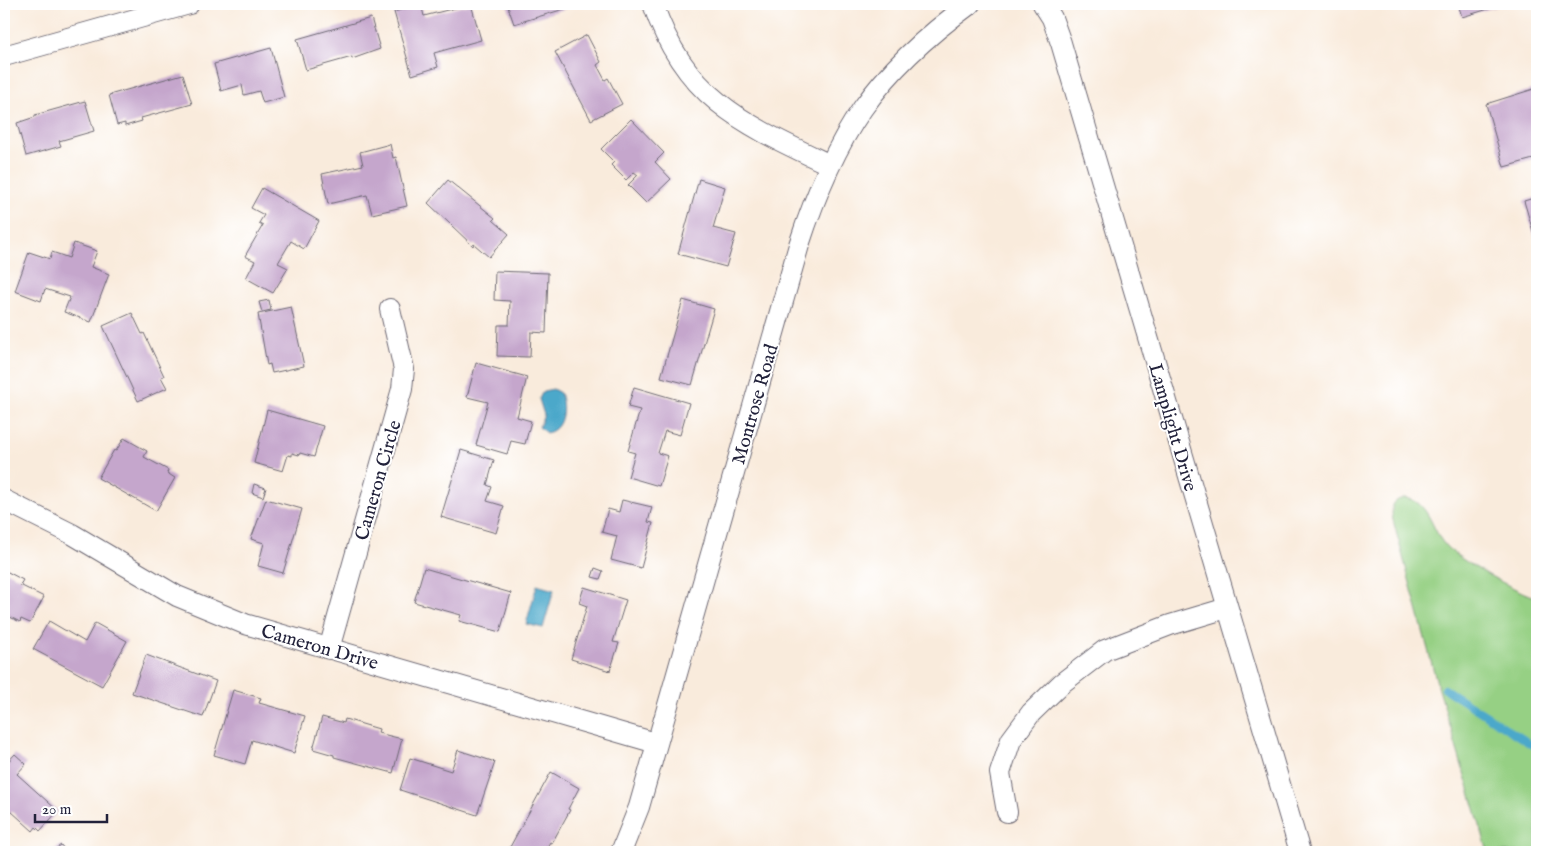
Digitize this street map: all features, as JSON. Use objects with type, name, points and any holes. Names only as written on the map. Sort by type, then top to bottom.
[{"type":"street","points":[[4,56],[189,4]]},
{"type":"street","points":[[653,4],[676,57],[692,78],[712,98],[753,127],[828,164]]},
{"type":"street","name":"Montrose Road","points":[[621,852],[639,807],[799,245],[828,164],[878,84],[942,24],[970,4]]},
{"type":"street","name":"Lamplight Drive","points":[[1043,4],[1052,18],[1062,43],[1300,852]]},
{"type":"street","name":"Cameron Circle","points":[[329,649],[402,389],[404,369],[390,309]]},
{"type":"street","name":"Cameron Drive","points":[[4,500],[72,534],[177,596],[245,624],[656,743]]},
{"type":"street","points":[[1007,812],[1000,773],[1011,740],[1032,713],[1062,683],[1105,650],[1170,625],[1227,608]]},
{"type":"green space","points":[[1404,498],[1419,504],[1429,516],[1445,545],[1462,559],[1488,575],[1537,598],[1537,852],[1488,852],[1437,683],[1393,520],[1394,503]]},
{"type":"water","points":[[553,389],[560,393],[563,411],[560,423],[552,431],[546,433],[539,427],[544,415],[539,399],[543,391]]},
{"type":"water","points":[[537,585],[554,590],[543,628],[526,624]]},
{"type":"building","points":[[421,4],[424,16],[471,4],[481,40],[434,53],[438,67],[412,75],[394,12]]},
{"type":"building","points":[[507,4],[581,4],[514,24]]},
{"type":"building","points":[[1458,4],[1505,4],[1462,17]]},
{"type":"building","points":[[371,18],[380,49],[352,59],[352,57],[306,70],[297,39]]},
{"type":"building","points":[[587,35],[601,62],[597,65],[605,80],[608,78],[622,104],[591,120],[555,52]]},
{"type":"building","points":[[271,48],[284,97],[263,103],[259,91],[244,95],[242,85],[221,91],[214,64]]},
{"type":"building","points":[[183,74],[192,104],[141,118],[142,121],[125,126],[125,123],[117,125],[109,95]]},
{"type":"building","points":[[1537,88],[1537,158],[1504,167],[1486,104]]},
{"type":"building","points":[[85,101],[94,131],[59,141],[61,146],[26,156],[17,123],[35,117],[35,115]]},
{"type":"building","points":[[631,119],[664,153],[655,162],[671,179],[646,203],[628,185],[638,175],[634,172],[626,180],[611,165],[614,162],[601,149]]},
{"type":"building","points":[[390,144],[393,158],[396,157],[407,206],[372,214],[367,195],[328,204],[322,174],[363,165],[360,152]]},
{"type":"building","points":[[699,179],[725,187],[713,228],[736,234],[726,267],[678,254]]},
{"type":"building","points":[[448,180],[495,218],[493,220],[509,234],[489,257],[474,244],[473,246],[428,203]]},
{"type":"building","points":[[262,188],[319,221],[304,249],[291,241],[278,263],[288,268],[273,293],[246,278],[255,261],[245,256],[263,225],[259,223],[264,215],[251,208]]},
{"type":"building","points":[[1537,197],[1537,245],[1524,201]]},
{"type":"building","points":[[74,243],[97,251],[91,267],[109,274],[91,322],[64,312],[70,297],[45,289],[41,301],[15,291],[29,252],[50,259],[52,252],[69,258]]},
{"type":"building","points":[[495,271],[548,273],[546,333],[531,332],[530,357],[497,356],[498,325],[509,325],[510,301],[494,300]]},
{"type":"building","points":[[269,300],[271,310],[262,312],[259,302]]},
{"type":"building","points":[[683,300],[714,309],[692,385],[661,377]]},
{"type":"building","points":[[291,307],[304,366],[272,373],[270,364],[267,365],[258,314]]},
{"type":"building","points":[[132,313],[142,334],[144,333],[164,376],[161,377],[167,388],[138,401],[103,326]]},
{"type":"building","points":[[476,363],[527,377],[517,417],[531,421],[525,444],[511,441],[507,454],[476,445],[488,402],[467,397]]},
{"type":"building","points":[[634,387],[689,403],[680,435],[665,431],[658,453],[668,456],[659,486],[628,477],[635,453],[628,451],[640,410],[628,407]]},
{"type":"building","points":[[267,410],[323,426],[314,457],[292,453],[292,456],[288,455],[283,471],[254,463]]},
{"type":"building","points":[[124,438],[147,451],[144,457],[168,470],[167,473],[175,478],[156,511],[98,478],[114,450],[116,451]]},
{"type":"building","points":[[461,450],[494,460],[487,485],[492,487],[487,501],[504,506],[496,533],[441,517]]},
{"type":"building","points":[[254,484],[266,488],[263,497],[252,493]]},
{"type":"building","points":[[266,499],[302,509],[283,573],[258,566],[264,543],[251,539]]},
{"type":"building","points":[[622,500],[652,507],[648,522],[653,523],[641,568],[611,560],[617,536],[602,532],[608,509],[619,512]]},
{"type":"building","points":[[424,568],[511,593],[500,632],[459,621],[461,615],[414,602]]},
{"type":"building","points":[[595,568],[603,571],[600,579],[592,577]]},
{"type":"building","points":[[4,570],[23,580],[20,585],[44,597],[30,623],[21,619],[20,622],[4,614]]},
{"type":"building","points":[[584,587],[626,600],[613,642],[619,643],[610,671],[571,659],[587,606],[579,603]]},
{"type":"building","points":[[49,621],[85,642],[95,623],[127,641],[102,686],[33,649]]},
{"type":"building","points":[[146,655],[216,681],[203,717],[132,693]]},
{"type":"building","points":[[233,690],[261,698],[259,703],[305,716],[294,753],[252,740],[245,764],[214,755]]},
{"type":"building","points":[[322,717],[344,723],[345,719],[379,729],[378,733],[402,739],[393,773],[334,757],[334,755],[313,749]]},
{"type":"building","points":[[458,750],[495,762],[477,815],[400,790],[410,758],[451,771]]},
{"type":"building","points":[[15,754],[26,764],[17,774],[58,811],[40,831],[36,827],[33,831],[11,811],[4,820],[4,766]]},
{"type":"building","points":[[551,772],[579,788],[568,809],[570,810],[552,843],[550,842],[544,852],[519,852],[510,847]]},
{"type":"building","points":[[61,845],[66,852],[51,852]]},
{"type":"waterway","points":[[1445,689],[1537,748]]}]
